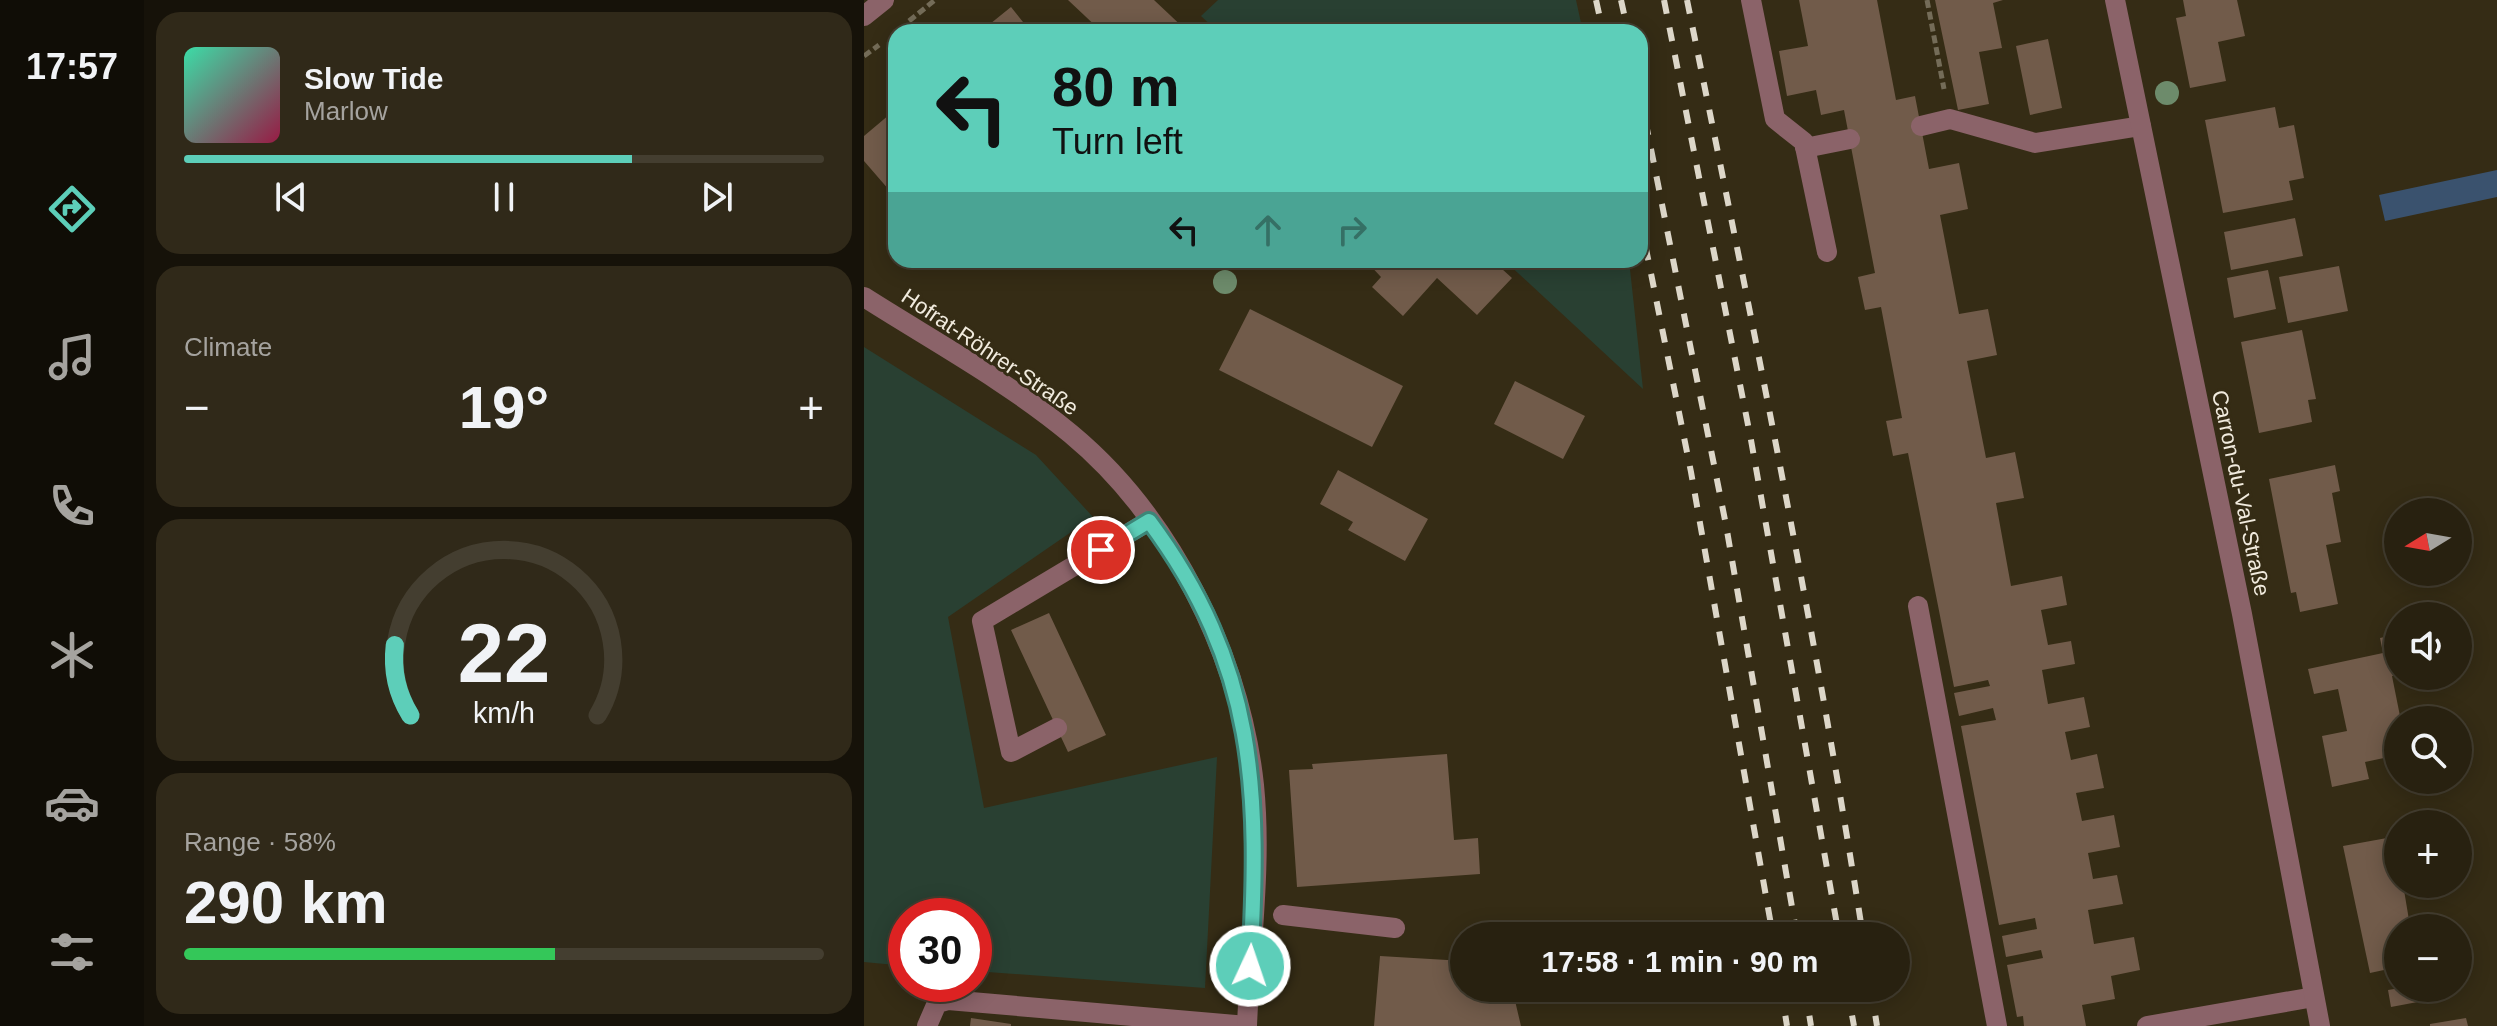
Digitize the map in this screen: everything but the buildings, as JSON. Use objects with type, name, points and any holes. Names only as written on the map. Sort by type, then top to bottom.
[{"type":"street","points":[[864,16],[884,0]]},
{"type":"street","points":[[1751,0],[1775,119],[1804,142],[1827,252]]},
{"type":"street","name":"Carron-du-Val-Straße","points":[[2115,0],[2242,614],[2320,1026]]},
{"type":"street","points":[[1921,126],[1950,119],[2035,143],[2141,126]]},
{"type":"street","points":[[1805,148],[1850,139]]},
{"type":"street","name":"Hofrat-Röhrer-Straße","points":[[864,297],[1052,419],[1114,477],[1149,521],[1198,596],[1229,667],[1243,717],[1254,784],[1256,847],[1247,1026]]},
{"type":"street","points":[[1057,728],[1011,752],[982,621],[1149,521]]},
{"type":"street","points":[[1918,606],[1997,1026]]},
{"type":"street","points":[[1283,915],[1395,928]]},
{"type":"street","points":[[2147,1026],[2314,997]]},
{"type":"street","points":[[927,1026],[937,1003],[948,1000],[1247,1026]]},
{"type":"path","points":[[1927,0],[1950,119]]},
{"type":"green space","points":[[1218,0],[1576,0],[1581,24],[1210,24],[1201,16]]},
{"type":"green space","points":[[1513,268],[1630,268],[1643,389]]},
{"type":"green space","points":[[864,347],[1036,455],[1093,517],[948,617],[984,808],[1217,757],[1205,988],[992,972],[992,898],[888,898],[888,964],[864,962]]},
{"type":"water","points":[[2497,170],[2497,197],[2385,221],[2379,195]]},
{"type":"railway","points":[[1596,0],[1601,24]]},
{"type":"railway","points":[[1621,0],[1626,24]]},
{"type":"railway","points":[[1664,0],[1751,440],[1837,922]]},
{"type":"railway","points":[[1687,0],[1802,584],[1861,922]]},
{"type":"railway","points":[[1648,134],[1726,525],[1795,922]]},
{"type":"railway","points":[[1648,259],[1691,472],[1771,922]]},
{"type":"railway","points":[[1783,1002],[1787,1026]]},
{"type":"railway","points":[[1807,1002],[1811,1026]]},
{"type":"railway","points":[[1850,1002],[1854,1026]]},
{"type":"railway","points":[[1873,1002],[1877,1026]]},
{"type":"route","points":[[1101,550],[1149,521],[1171,550],[1198,596],[1229,667],[1243,717],[1254,784],[1256,847],[1250,966]]}]
